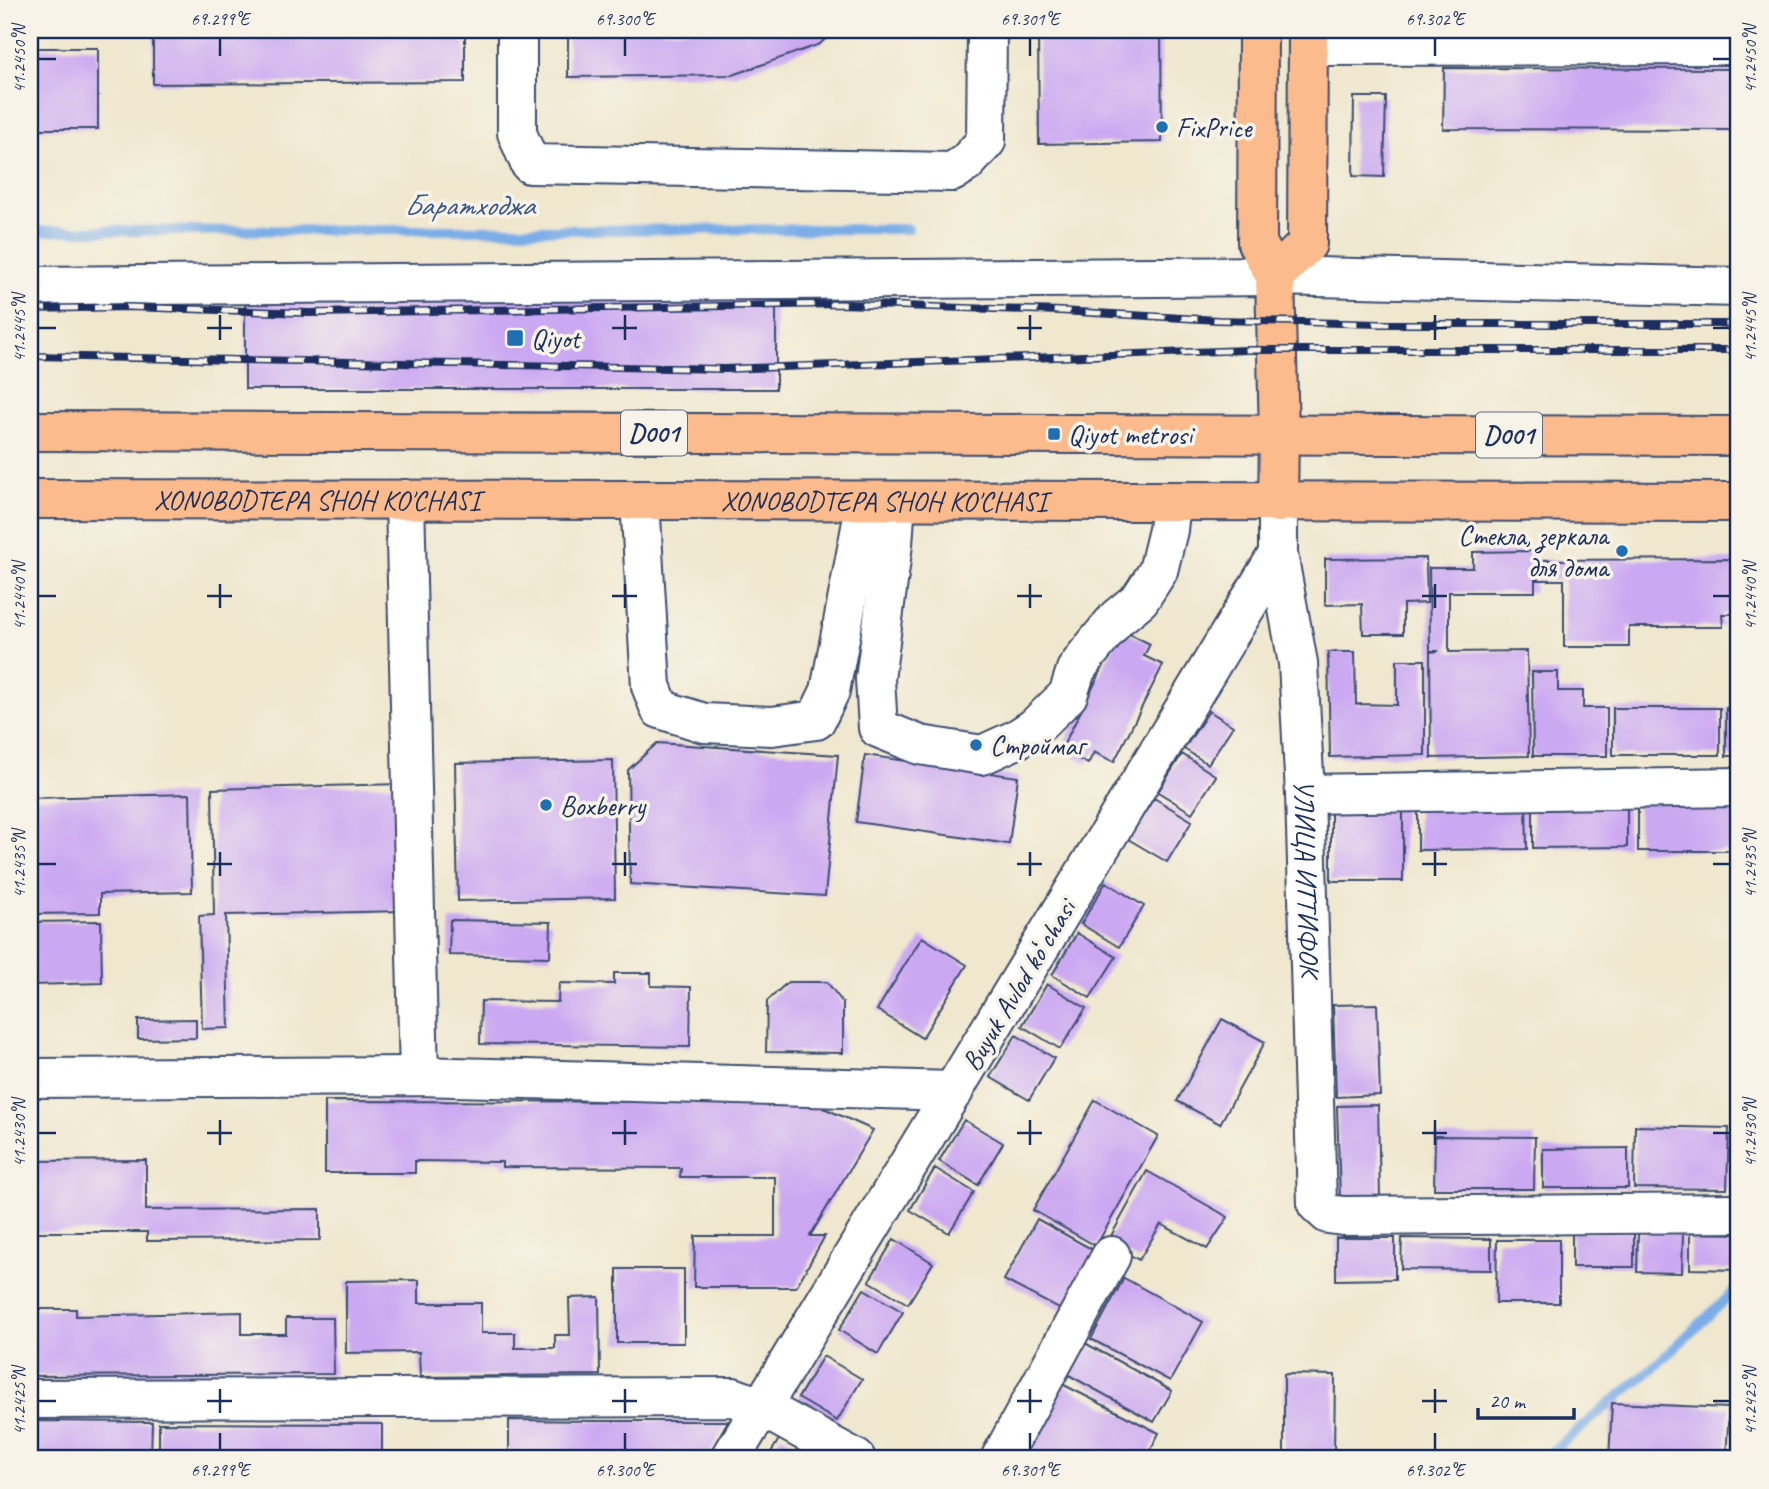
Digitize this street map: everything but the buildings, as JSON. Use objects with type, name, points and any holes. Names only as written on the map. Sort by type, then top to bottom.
[{"type":"main road","points":[[1258,30],[1257,243],[1276,276],[1278,503]]},
{"type":"main road","points":[[1276,276],[1307,244],[1308,38]]},
{"type":"main road","name":"D001","points":[[30,431],[1739,436]]},
{"type":"main road","name":"XONOBODTEPA SHOH KO'CHASI","points":[[30,499],[1739,502]]},
{"type":"street","points":[[517,30],[517,133],[530,164],[952,172],[966,163],[986,141],[987,30]]},
{"type":"street","points":[[1308,38],[1564,38],[1739,45]]},
{"type":"street","points":[[30,286],[1276,276],[1739,287]]},
{"type":"street","points":[[405,499],[419,1076]]},
{"type":"street","points":[[640,500],[651,686],[660,709],[705,723],[772,726],[816,720],[830,691],[881,501]]},
{"type":"street","points":[[881,501],[893,544],[875,679],[878,729],[919,745],[982,755],[1017,739],[1035,727],[1068,695],[1076,670],[1086,656],[1117,618],[1140,599],[1158,571],[1168,530],[1171,502]]},
{"type":"street","points":[[1278,503],[1278,554]]},
{"type":"street","name":"УЛИЦА ИТТИФОК","points":[[1278,554],[1298,663],[1305,794],[1317,1204],[1328,1214],[1343,1216],[1739,1213]]},
{"type":"street","name":"Buyuk Avlod koʻchasi","points":[[730,1459],[1278,554]]},
{"type":"street","points":[[1305,794],[1739,787]]},
{"type":"street","points":[[30,1078],[419,1076],[954,1091]]},
{"type":"street","points":[[1000,1459],[1111,1256]]},
{"type":"street","points":[[30,1399],[733,1397],[763,1408],[856,1459]]},
{"type":"waterway","name":"Баратходжа","points":[[30,231],[908,229]]},
{"type":"waterway","name":"Баратходжа","points":[[1543,1459],[1653,1368],[1739,1287]]},
{"type":"railway","points":[[30,309],[129,307],[310,313],[839,304],[1380,324],[1739,324]]},
{"type":"railway","points":[[30,356],[724,369],[1247,350],[1739,350]]},
{"type":"place","name":"FixPrice","points":[[1162,127]]},
{"type":"place","name":"Qiyot","points":[[515,338]]},
{"type":"place","name":"Qiyot metrosi","points":[[1054,434]]},
{"type":"place","name":"Стекла, зеркала для дома","points":[[1622,551]]},
{"type":"place","name":"Строймаг","points":[[976,745]]},
{"type":"place","name":"Boxberry","points":[[546,805]]}]
